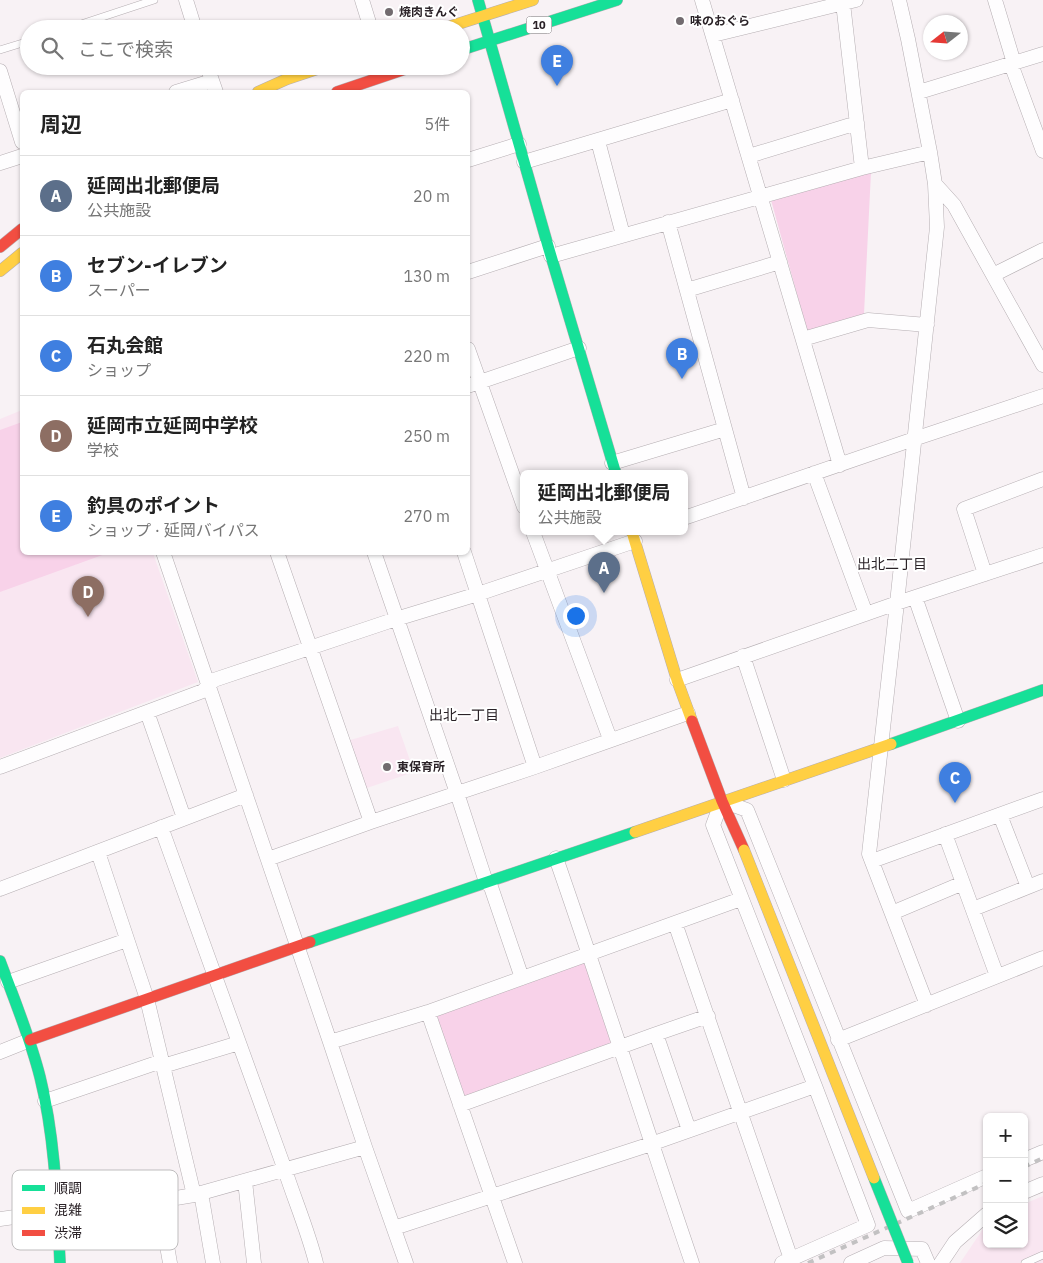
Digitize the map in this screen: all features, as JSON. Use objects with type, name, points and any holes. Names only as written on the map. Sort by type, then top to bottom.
[{"type":"main road","points":[[478,0],[614,468]]},
{"type":"main road","name":"10","points":[[470,20],[533,0]]},
{"type":"main road","name":"10","points":[[470,47],[617,0]]},
{"type":"main road","points":[[262,90],[299,75]]},
{"type":"main road","points":[[343,90],[387,75]]},
{"type":"main road","points":[[0,247],[20,231]]},
{"type":"main road","points":[[0,271],[20,255]]},
{"type":"main road","points":[[636,535],[676,680],[688,713],[908,1263]]},
{"type":"main road","points":[[30,1040],[297,946],[881,748],[1043,690]]},
{"type":"main road","points":[[0,961],[30,1040],[45,1101],[55,1170]]},
{"type":"main road","points":[[59,1250],[60,1263]]},
{"type":"street","points":[[186,0],[192,20]]},
{"type":"street","points":[[362,0],[368,20]]},
{"type":"street","points":[[702,0],[840,465]]},
{"type":"street","points":[[899,0],[930,152],[935,184],[937,227],[898,603],[869,854],[927,1005]]},
{"type":"street","points":[[995,0],[1012,63],[1043,151]]},
{"type":"street","points":[[713,35],[849,2],[862,168]]},
{"type":"street","points":[[919,92],[1043,54]]},
{"type":"street","points":[[0,72],[20,136]]},
{"type":"street","points":[[191,90],[214,87],[210,75]]},
{"type":"street","points":[[524,162],[732,100]]},
{"type":"street","points":[[749,156],[857,123]]},
{"type":"street","points":[[598,140],[623,235]]},
{"type":"street","points":[[470,159],[519,144]]},
{"type":"street","points":[[470,271],[623,235],[862,168],[930,152]]},
{"type":"street","points":[[0,163],[20,157]]},
{"type":"street","points":[[935,184],[954,205],[1043,365]]},
{"type":"street","points":[[668,222],[744,498]]},
{"type":"street","points":[[993,275],[1043,250]]},
{"type":"street","points":[[687,290],[780,262]]},
{"type":"street","points":[[803,339],[868,320],[927,325]]},
{"type":"street","points":[[473,384],[579,348]]},
{"type":"street","points":[[470,363],[473,384],[520,497]]},
{"type":"street","points":[[688,517],[1043,396]]},
{"type":"street","points":[[614,468],[725,429]]},
{"type":"street","points":[[814,474],[866,614]]},
{"type":"street","points":[[985,574],[964,509],[1043,479]]},
{"type":"street","points":[[534,535],[610,739]]},
{"type":"street","points":[[0,768],[203,690],[214,680],[396,619],[478,594],[547,570],[636,535]]},
{"type":"street","points":[[676,680],[1043,554]]},
{"type":"street","points":[[164,555],[406,1263]]},
{"type":"street","points":[[278,555],[371,822]]},
{"type":"street","points":[[375,555],[486,882],[491,887],[522,978]]},
{"type":"street","points":[[465,555],[535,767]]},
{"type":"street","points":[[915,597],[958,720]]},
{"type":"street","points":[[743,656],[784,780]]},
{"type":"street","points":[[147,712],[184,818]]},
{"type":"street","points":[[268,860],[371,822],[688,713]]},
{"type":"street","points":[[0,889],[246,795]]},
{"type":"street","points":[[872,861],[1043,799]]},
{"type":"street","points":[[675,923],[741,1112],[786,1261],[868,1225],[712,825],[722,801],[747,810],[908,1211],[983,1178]]},
{"type":"street","points":[[1000,815],[1028,887]]},
{"type":"street","points":[[161,827],[285,1170],[316,1263]]},
{"type":"street","points":[[945,834],[997,976]]},
{"type":"street","points":[[98,852],[147,999],[213,1263]]},
{"type":"street","points":[[556,858],[692,1263]]},
{"type":"street","points":[[973,909],[1043,881]]},
{"type":"street","points":[[892,913],[963,883]]},
{"type":"street","points":[[330,1042],[428,1012],[741,899]]},
{"type":"street","points":[[8,982],[127,940]]},
{"type":"street","points":[[838,1040],[1043,958]]},
{"type":"street","points":[[428,1012],[492,1197],[510,1262]]},
{"type":"street","points":[[460,1105],[708,1016]]},
{"type":"street","points":[[656,1034],[689,1130]]},
{"type":"street","points":[[0,1052],[30,1040]]},
{"type":"street","points":[[45,1101],[162,1064],[239,1043]]},
{"type":"street","points":[[394,1228],[651,1144],[815,1086]]},
{"type":"street","points":[[178,1197],[285,1170],[365,1146]]},
{"type":"street","points":[[1028,1158],[1043,1152]]},
{"type":"street","points":[[245,1181],[254,1263]]},
{"type":"street","points":[[1028,1190],[1043,1184]]},
{"type":"street","points":[[941,1263],[955,1242],[983,1218]]},
{"type":"street","points":[[851,1263],[884,1248],[922,1249],[928,1263]]},
{"type":"street","points":[[168,1250],[170,1263]]},
{"type":"lane","points":[[93,20],[154,0]]},
{"type":"lane","points":[[0,50],[20,44]]},
{"type":"lane","points":[[1025,1263],[1043,1255]]},
{"type":"shaded area","points":[[871,172],[864,314],[808,334],[771,200]]},
{"type":"shaded area","points":[[20,411],[20,555],[154,555],[198,682],[0,758],[0,419]]},
{"type":"shaded area","points":[[20,423],[20,555],[102,555],[0,592],[0,430]]},
{"type":"shaded area","points":[[398,726],[414,772],[364,789],[347,741]]},
{"type":"shaded area","points":[[585,961],[614,1046],[464,1098],[436,1015]]},
{"type":"shaded area","points":[[1043,1196],[1043,1263],[960,1263],[983,1229],[983,1248],[1028,1248],[1028,1202]]},
{"type":"railway","points":[[1028,1165],[1043,1158]]},
{"type":"railway","points":[[808,1263],[983,1185]]},
{"type":"traffic: fast","points":[[478,0],[548,246],[615,470]]},
{"type":"traffic: fast","points":[[470,47],[617,0]]},
{"type":"traffic: fast","points":[[891,744],[1043,690]]},
{"type":"traffic: fast","points":[[310,942],[635,832]]},
{"type":"traffic: fast","points":[[0,961],[22,1018],[40,1077],[49,1123],[54,1170]]},
{"type":"traffic: fast","points":[[874,1178],[908,1263]]},
{"type":"traffic: fast","points":[[59,1250],[60,1263]]},
{"type":"traffic: slow","points":[[470,20],[533,0]]},
{"type":"traffic: slow","points":[[262,90],[299,75]]},
{"type":"traffic: slow","points":[[0,271],[20,255]]},
{"type":"traffic: slow","points":[[633,535],[677,680],[692,721]]},
{"type":"traffic: slow","points":[[635,832],[891,744]]},
{"type":"traffic: slow","points":[[744,850],[874,1178]]},
{"type":"traffic: jam","points":[[343,90],[387,75]]},
{"type":"traffic: jam","points":[[0,247],[20,231]]},
{"type":"traffic: jam","points":[[692,721],[722,801],[744,850]]},
{"type":"traffic: jam","points":[[30,1040],[310,942]]},
{"type":"place","name":"焼肉きんぐ","points":[[389,12]]},
{"type":"place","name":"味のおぐら","points":[[680,21]]},
{"type":"place","name":"釣具のポイント","points":[[557,86]]},
{"type":"place","name":"セブン-イレブン","points":[[682,379]]},
{"type":"place","name":"延岡出北郵便局","points":[[604,593]]},
{"type":"place","name":"延岡市立延岡中学校","points":[[88,617]]},
{"type":"place","name":"東保育所","points":[[387,767]]},
{"type":"place","name":"石丸会館","points":[[955,803]]},
{"type":"district","name":"出北二丁目","points":[[892,564]]},
{"type":"district","name":"出北一丁目","points":[[464,715]]}]
